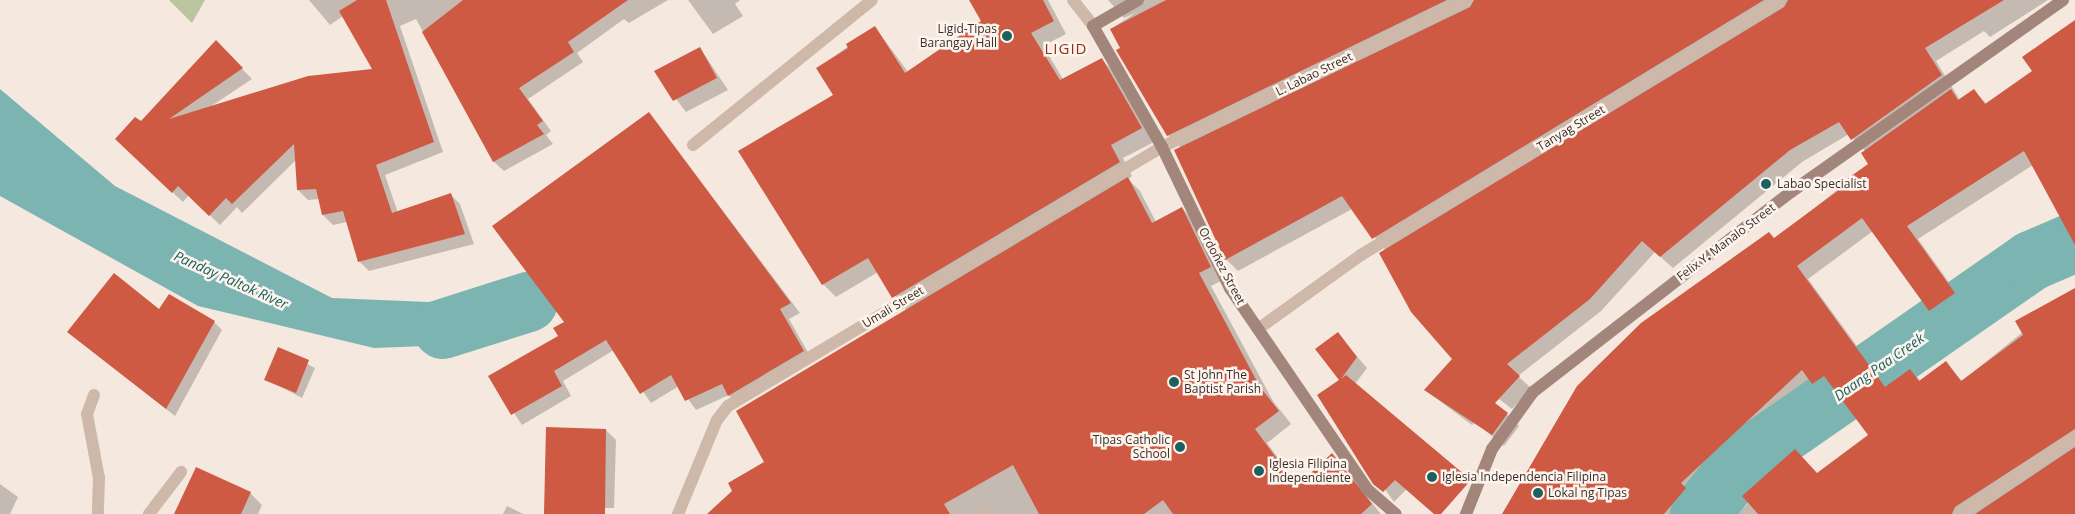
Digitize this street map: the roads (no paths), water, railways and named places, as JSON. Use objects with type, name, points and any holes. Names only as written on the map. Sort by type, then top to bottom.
[{"type":"main road","points":[[1093,26],[1138,0]]},
{"type":"main road","name":"Felix Y. Manalo Street","points":[[1466,514],[1492,449],[1533,392],[1791,192],[2063,0]]},
{"type":"main road","name":"Ordoñez Street","points":[[1093,26],[1162,148],[1230,288],[1367,489],[1396,514]]},
{"type":"street","points":[[693,145],[872,0]]},
{"type":"street","name":"Ordoñez Street","points":[[1073,0],[1093,26]]},
{"type":"street","name":"L. Labao Street","points":[[1162,148],[1466,0]]},
{"type":"street","name":"Tanyag Street","points":[[1258,329],[1361,255],[1780,0]]},
{"type":"street","name":"Umali Street","points":[[678,514],[717,420],[728,406],[1162,148]]},
{"type":"street","points":[[94,394],[87,414],[99,478],[98,514]]},
{"type":"street","points":[[1960,514],[2075,437]]},
{"type":"street","points":[[148,514],[181,472]]},
{"type":"water","points":[[0,89],[115,186],[332,298],[429,302],[511,285],[528,320],[477,344],[374,348],[198,306],[0,196]]},
{"type":"waterway","name":"Daang Paa Creek","points":[[1700,514],[1742,462],[2031,261],[2075,242]]},
{"type":"waterway","name":"Panday Paltok River","points":[[443,329],[528,302]]},
{"type":"place","name":"Ligid-Tipas Barangay Hall","points":[[1007,36]]},
{"type":"place","name":"Labao Specialist","points":[[1766,184]]},
{"type":"place","name":"St John The Baptist Parish","points":[[1174,382]]},
{"type":"place","name":"Tipas Catholic School","points":[[1180,447]]},
{"type":"place","name":"Iglesia Filipina Independiente","points":[[1259,471]]},
{"type":"place","name":"Iglesia Independencia Filipina","points":[[1432,477]]},
{"type":"place","name":"Lokal ng Tipas","points":[[1538,493]]},
{"type":"district","name":"LIGID","points":[[1066,49]]}]
